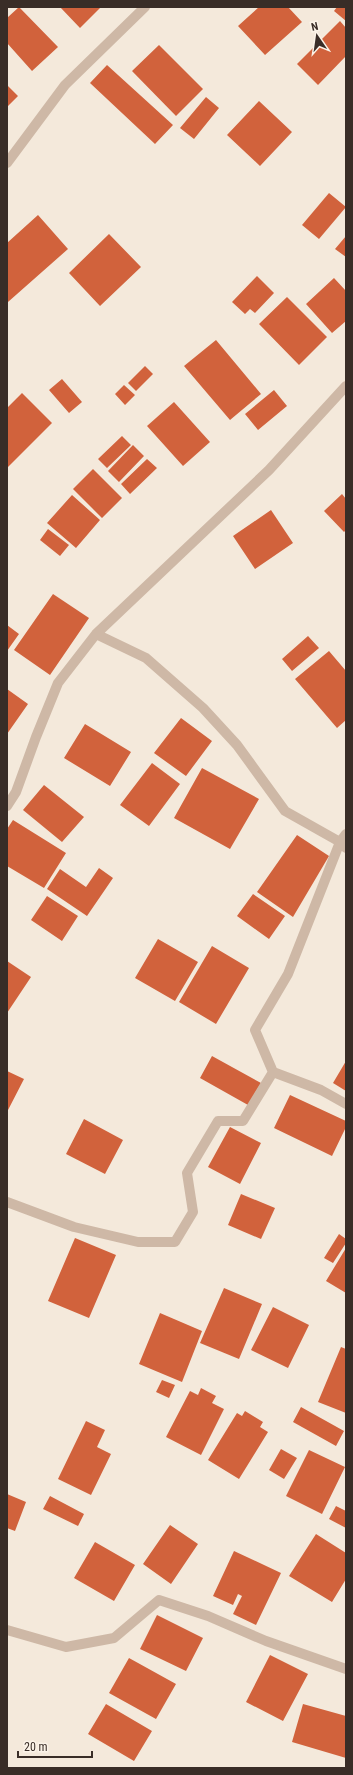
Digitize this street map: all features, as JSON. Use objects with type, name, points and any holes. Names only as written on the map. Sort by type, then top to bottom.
[{"type":"street","points":[[7,163],[65,85],[145,7]]},
{"type":"street","points":[[7,806],[16,792],[58,683],[96,634],[269,470],[346,386]]},
{"type":"street","points":[[96,634],[146,658],[203,708],[237,745],[285,811],[344,841],[288,974],[255,1030],[273,1072],[321,1090],[346,1104]]},
{"type":"street","points":[[7,1202],[74,1227],[138,1242],[175,1242],[193,1212],[187,1173],[218,1122],[243,1121],[273,1072]]},
{"type":"street","points":[[7,1630],[66,1647],[114,1638],[159,1600],[208,1616],[266,1641],[346,1669]]},
{"type":"building","points":[[19,7],[58,47],[32,71],[7,43],[7,18]]},
{"type":"building","points":[[60,7],[101,7],[80,28]]},
{"type":"building","points":[[259,7],[288,7],[302,22],[265,55],[238,26]]},
{"type":"building","points":[[337,7],[346,7],[346,21],[334,11]]},
{"type":"building","points":[[340,21],[346,28],[346,56],[318,85],[297,64]]},
{"type":"building","points":[[159,45],[203,89],[176,116],[132,71]]},
{"type":"building","points":[[107,65],[173,125],[155,144],[90,83]]},
{"type":"building","points":[[7,85],[18,96],[7,107]]},
{"type":"building","points":[[206,97],[219,108],[194,139],[180,128]]},
{"type":"building","points":[[259,101],[292,132],[260,166],[227,135]]},
{"type":"building","points":[[329,193],[346,207],[319,239],[302,225]]},
{"type":"building","points":[[38,215],[68,249],[8,302],[7,243]]},
{"type":"building","points":[[109,234],[141,267],[100,306],[69,273]]},
{"type":"building","points":[[346,236],[346,257],[335,249]]},
{"type":"building","points":[[257,276],[274,293],[255,313],[250,309],[245,314],[232,302]]},
{"type":"building","points":[[334,278],[346,291],[346,321],[332,333],[306,304]]},
{"type":"building","points":[[287,297],[327,337],[299,365],[259,324]]},
{"type":"building","points":[[216,340],[261,394],[230,420],[184,366]]},
{"type":"building","points":[[145,366],[153,374],[136,391],[128,383]]},
{"type":"building","points":[[62,379],[82,402],[69,413],[49,390]]},
{"type":"building","points":[[124,385],[135,395],[125,405],[115,394]]},
{"type":"building","points":[[274,390],[287,406],[258,430],[245,414]]},
{"type":"building","points":[[22,393],[52,423],[7,468],[7,408]]},
{"type":"building","points":[[174,402],[210,442],[183,466],[147,426]]},
{"type":"building","points":[[122,436],[131,445],[107,468],[98,459]]},
{"type":"building","points":[[133,445],[144,456],[119,482],[108,471]]},
{"type":"building","points":[[147,459],[157,468],[130,494],[121,484]]},
{"type":"building","points":[[93,469],[122,498],[102,518],[73,489]]},
{"type":"building","points":[[342,494],[346,499],[346,530],[344,532],[324,511]]},
{"type":"building","points":[[72,495],[100,520],[76,548],[47,523]]},
{"type":"building","points":[[271,510],[293,543],[255,569],[233,536]]},
{"type":"building","points":[[48,529],[69,545],[60,556],[40,540]]},
{"type":"building","points":[[53,594],[89,618],[50,675],[14,650]]},
{"type":"building","points":[[7,625],[19,634],[7,651]]},
{"type":"building","points":[[308,636],[319,648],[292,671],[282,659]]},
{"type":"building","points":[[329,651],[346,671],[346,720],[337,728],[295,679]]},
{"type":"building","points":[[7,689],[28,704],[7,734]]},
{"type":"building","points":[[181,718],[212,741],[186,776],[154,753]]},
{"type":"building","points":[[85,724],[131,752],[110,786],[64,758]]},
{"type":"building","points":[[152,763],[180,784],[149,826],[120,805]]},
{"type":"building","points":[[202,768],[259,799],[230,849],[174,818]]},
{"type":"building","points":[[44,785],[84,817],[62,842],[23,810]]},
{"type":"building","points":[[13,820],[66,853],[44,888],[7,866],[7,829]]},
{"type":"building","points":[[297,835],[329,856],[293,917],[257,892]]},
{"type":"building","points":[[99,868],[113,878],[87,916],[47,889],[60,869],[86,887]]},
{"type":"building","points":[[253,894],[285,916],[269,939],[237,916]]},
{"type":"building","points":[[47,896],[78,916],[62,941],[31,920]]},
{"type":"building","points":[[158,939],[198,962],[175,1001],[135,978]]},
{"type":"building","points":[[212,946],[249,968],[216,1024],[179,1002]]},
{"type":"building","points":[[7,961],[31,977],[7,1013]]},
{"type":"building","points":[[212,1056],[261,1083],[248,1105],[200,1078]]},
{"type":"building","points":[[346,1061],[346,1091],[333,1083]]},
{"type":"building","points":[[7,1071],[24,1079],[7,1112]]},
{"type":"building","points":[[290,1095],[346,1121],[346,1127],[332,1156],[274,1128]]},
{"type":"building","points":[[84,1119],[123,1140],[105,1174],[66,1154]]},
{"type":"building","points":[[230,1127],[261,1143],[240,1184],[208,1167]]},
{"type":"building","points":[[241,1194],[275,1208],[261,1239],[228,1225]]},
{"type":"building","points":[[339,1234],[346,1239],[346,1243],[333,1263],[324,1258]]},
{"type":"building","points":[[75,1238],[116,1255],[89,1318],[48,1301]]},
{"type":"building","points":[[346,1248],[346,1293],[326,1281]]},
{"type":"building","points":[[224,1288],[262,1304],[239,1359],[200,1343]]},
{"type":"building","points":[[273,1307],[309,1325],[288,1368],[251,1350]]},
{"type":"building","points":[[160,1313],[202,1331],[182,1382],[139,1364]]},
{"type":"building","points":[[341,1347],[346,1349],[346,1413],[318,1402]]},
{"type":"building","points":[[162,1380],[175,1385],[169,1398],[156,1392]]},
{"type":"building","points":[[201,1388],[216,1396],[212,1403],[224,1409],[201,1455],[166,1437],[190,1391],[198,1395]]},
{"type":"building","points":[[301,1407],[344,1431],[336,1446],[293,1422]]},
{"type":"building","points":[[245,1411],[263,1422],[260,1427],[268,1432],[239,1479],[208,1460],[237,1413],[242,1416]]},
{"type":"building","points":[[86,1421],[105,1430],[97,1447],[111,1454],[91,1495],[58,1479]]},
{"type":"building","points":[[281,1449],[297,1458],[284,1479],[269,1470]]},
{"type":"building","points":[[309,1450],[345,1467],[322,1514],[286,1496]]},
{"type":"building","points":[[7,1494],[26,1502],[15,1531],[7,1528]]},
{"type":"building","points":[[50,1496],[84,1514],[78,1526],[43,1509]]},
{"type":"building","points":[[336,1506],[346,1511],[346,1528],[329,1519]]},
{"type":"building","points":[[170,1525],[198,1544],[171,1584],[143,1564]]},
{"type":"building","points":[[316,1534],[346,1553],[346,1579],[332,1602],[289,1576]]},
{"type":"building","points":[[95,1542],[135,1565],[114,1601],[74,1578]]},
{"type":"building","points":[[234,1551],[281,1573],[256,1625],[233,1614],[242,1596],[238,1594],[233,1605],[213,1596]]},
{"type":"building","points":[[157,1615],[203,1638],[186,1671],[140,1649]]},
{"type":"building","points":[[270,1655],[308,1674],[283,1721],[246,1702]]},
{"type":"building","points":[[129,1658],[176,1684],[156,1719],[109,1693]]},
{"type":"building","points":[[106,1704],[152,1731],[134,1761],[88,1734]]},
{"type":"building","points":[[303,1704],[346,1716],[346,1758],[292,1742]]}]
